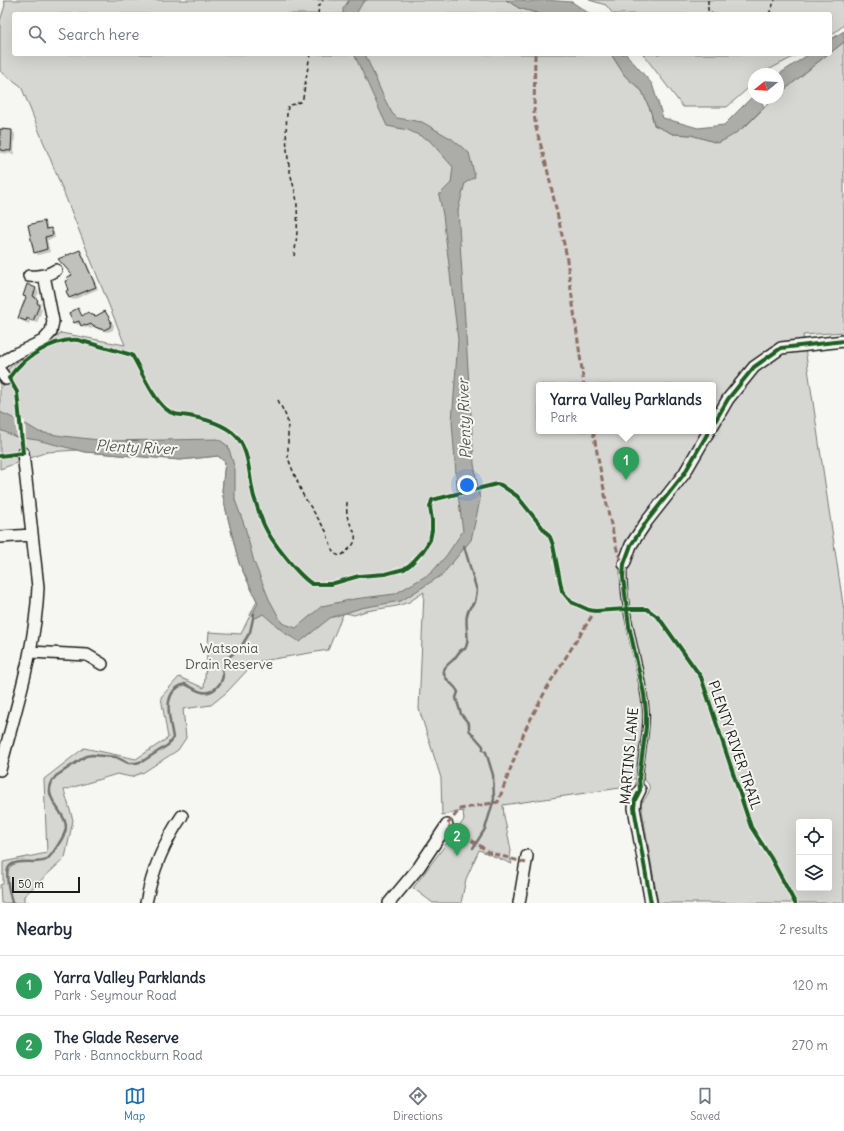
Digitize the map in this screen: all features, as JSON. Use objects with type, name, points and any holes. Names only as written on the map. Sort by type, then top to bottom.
[{"type":"street","points":[[29,276],[35,277],[44,275],[56,270]]},
{"type":"street","points":[[0,364],[13,355],[42,341],[51,332],[53,321],[44,275]]},
{"type":"street","points":[[716,420],[728,399],[754,367],[781,348],[844,341]]},
{"type":"street","points":[[624,564],[631,545],[647,521],[684,474],[708,434]]},
{"type":"street","points":[[0,770],[30,652],[37,605],[38,587],[23,453]]},
{"type":"street","points":[[0,537],[32,536]]},
{"type":"street","points":[[30,652],[87,655],[102,664]]},
{"type":"street","name":"MARTINS LANE","points":[[640,790],[635,800],[634,808],[651,903]]},
{"type":"street","points":[[146,903],[157,863],[166,843],[182,816]]},
{"type":"street","points":[[389,903],[419,867],[447,825]]},
{"type":"street","points":[[518,903],[527,856]]},
{"type":"lane","name":"MARTINS LANE","points":[[624,564],[623,577],[630,626],[644,694],[646,712],[646,727],[638,778],[640,790]]},
{"type":"path","points":[[318,12],[319,6],[323,0]]},
{"type":"path","points":[[708,0],[708,10],[710,12]]},
{"type":"path","points":[[770,12],[775,0]]},
{"type":"path","points":[[294,256],[298,229],[297,206],[290,170],[287,114],[288,106],[300,102],[303,98],[310,56]]},
{"type":"path","points":[[278,400],[286,418],[288,429],[288,458],[293,471],[303,495],[326,531],[332,549],[335,554],[340,556],[352,546],[355,542],[356,536],[348,520],[346,511],[347,502]]},
{"type":"green space","name":"Watsonia Drain Reserve","points":[[4,0],[506,0],[519,8],[533,12],[12,12],[12,56],[612,56],[625,76],[642,91],[651,112],[654,125],[673,134],[691,135],[718,143],[747,125],[768,104],[784,104],[784,90],[826,56],[832,56],[832,51],[844,42],[844,332],[803,335],[844,611],[844,903],[658,903],[641,804],[648,793],[649,787],[648,784],[641,778],[636,778],[629,783],[627,787],[503,805],[512,864],[479,850],[466,879],[461,903],[433,903],[413,888],[464,820],[463,811],[442,815],[441,778],[419,709],[424,592],[409,602],[397,606],[366,611],[354,615],[346,613],[343,614],[328,650],[255,662],[227,692],[211,705],[183,709],[186,738],[178,750],[144,772],[131,777],[117,774],[64,790],[73,820],[65,858],[24,896],[24,903],[1,903],[0,885],[3,884],[3,862],[47,853],[44,779],[84,748],[136,759],[168,738],[161,697],[179,677],[204,688],[209,632],[241,634],[257,601],[239,563],[222,491],[225,462],[218,456],[180,460],[85,452],[77,450],[47,452],[0,469],[0,380],[4,386],[10,383],[6,371],[61,333],[125,345],[21,86],[0,71],[0,21],[5,5]]},
{"type":"green space","points":[[589,0],[844,0],[844,25],[832,34],[832,12],[611,12],[606,5]]},
{"type":"green space","points":[[645,56],[795,56],[772,68],[748,68],[748,88],[727,107],[683,107]]},
{"type":"water","points":[[349,0],[367,0],[363,2],[357,12],[343,12],[343,9]]},
{"type":"water","points":[[506,0],[522,0],[527,2],[545,0],[572,2],[587,12],[533,12],[519,8]]},
{"type":"water","points":[[844,31],[844,42],[832,51],[832,39]]},
{"type":"water","name":"Plenty River","points":[[355,56],[366,56],[384,98],[392,113],[397,118],[422,122],[452,139],[469,153],[475,177],[465,183],[458,210],[474,464],[480,500],[471,540],[442,575],[401,601],[361,608],[330,618],[300,642],[286,634],[263,614],[256,618],[252,615],[258,603],[239,563],[222,491],[225,462],[218,456],[180,460],[85,452],[37,440],[16,437],[0,430],[0,412],[39,432],[63,436],[108,441],[218,439],[228,446],[235,469],[235,500],[245,527],[254,562],[269,599],[282,623],[296,628],[322,606],[354,599],[395,594],[431,573],[446,556],[463,531],[457,487],[452,422],[458,340],[443,215],[439,195],[451,183],[453,167],[429,140],[408,130],[387,126]]},
{"type":"water","points":[[612,56],[628,56],[652,84],[663,118],[698,128],[724,125],[748,101],[748,104],[762,104],[764,107],[743,128],[718,143],[691,135],[673,134],[654,125],[651,112],[642,91],[625,76]]},
{"type":"water","points":[[806,56],[826,56],[784,90],[784,71]]},
{"type":"pier","points":[[15,417],[25,421],[26,440],[17,439]]},
{"type":"building","points":[[0,129],[12,130],[11,151],[0,150]]},
{"type":"building","points":[[44,221],[46,229],[51,228],[53,235],[45,237],[47,249],[34,253],[28,225]]},
{"type":"building","points":[[80,250],[96,287],[69,298],[66,291],[68,290],[65,281],[68,280],[67,277],[72,275],[58,259]]},
{"type":"building","points":[[27,284],[36,288],[33,296],[38,300],[37,302],[39,306],[33,321],[27,318],[26,321],[18,318],[26,297],[23,296]]},
{"type":"building","points":[[78,308],[82,316],[88,312],[89,314],[96,316],[105,311],[111,321],[110,327],[104,330],[91,324],[81,326],[79,321],[74,323],[69,313]]},
{"type":"waterway","points":[[464,546],[477,591],[475,602],[467,613],[467,644],[465,649],[461,650],[444,670],[444,675],[458,692],[456,698],[461,714],[469,724],[469,730],[483,746],[483,750],[486,752],[493,775],[494,799],[485,829],[473,848]]},
{"type":"waterway","points":[[12,903],[7,877],[10,865],[19,862],[37,862],[46,860],[57,847],[65,832],[66,825],[64,818],[52,799],[50,792],[51,784],[56,776],[86,756],[116,757],[128,763],[136,763],[143,761],[168,745],[173,738],[168,706],[172,693],[177,688],[185,684],[202,692],[215,689],[221,682],[223,674],[222,670],[229,657],[241,647],[250,632],[254,614]]},
{"type":"marked path","points":[[535,56],[534,114],[536,128],[546,164],[566,253],[584,382]]},
{"type":"marked path","points":[[594,434],[609,516],[618,554],[624,564]]},
{"type":"marked path","points":[[526,863],[488,852],[447,825],[460,809],[498,802],[525,730],[549,684],[595,611]]},
{"type":"cycle path","name":"PLENTY RIVER TRAIL","points":[[9,378],[22,363],[39,351],[59,342],[69,340],[78,340],[132,355],[156,398],[168,411],[210,421],[224,427],[236,435],[246,454],[252,490],[267,532],[285,557],[306,580],[312,584],[331,584],[359,576],[385,574],[404,569],[423,551],[430,540],[432,530],[430,507],[432,500],[497,484],[501,485],[517,496],[550,537],[562,591],[571,602],[595,611],[647,609],[659,618],[701,677],[751,827],[771,858],[795,903]]},
{"type":"cycle path","points":[[716,420],[728,399],[754,367],[781,348],[844,341]]},
{"type":"cycle path","points":[[0,456],[23,453],[17,392],[9,378]]},
{"type":"cycle path","points":[[651,903],[634,808],[635,800],[640,790],[639,778],[646,727],[646,712],[644,694],[629,626],[623,577],[624,564],[631,545],[647,521],[684,474],[707,434]]},
{"type":"place","name":"Yarra Valley Parklands","points":[[626,480]]},
{"type":"place","name":"The Glade Reserve","points":[[457,856]]}]
